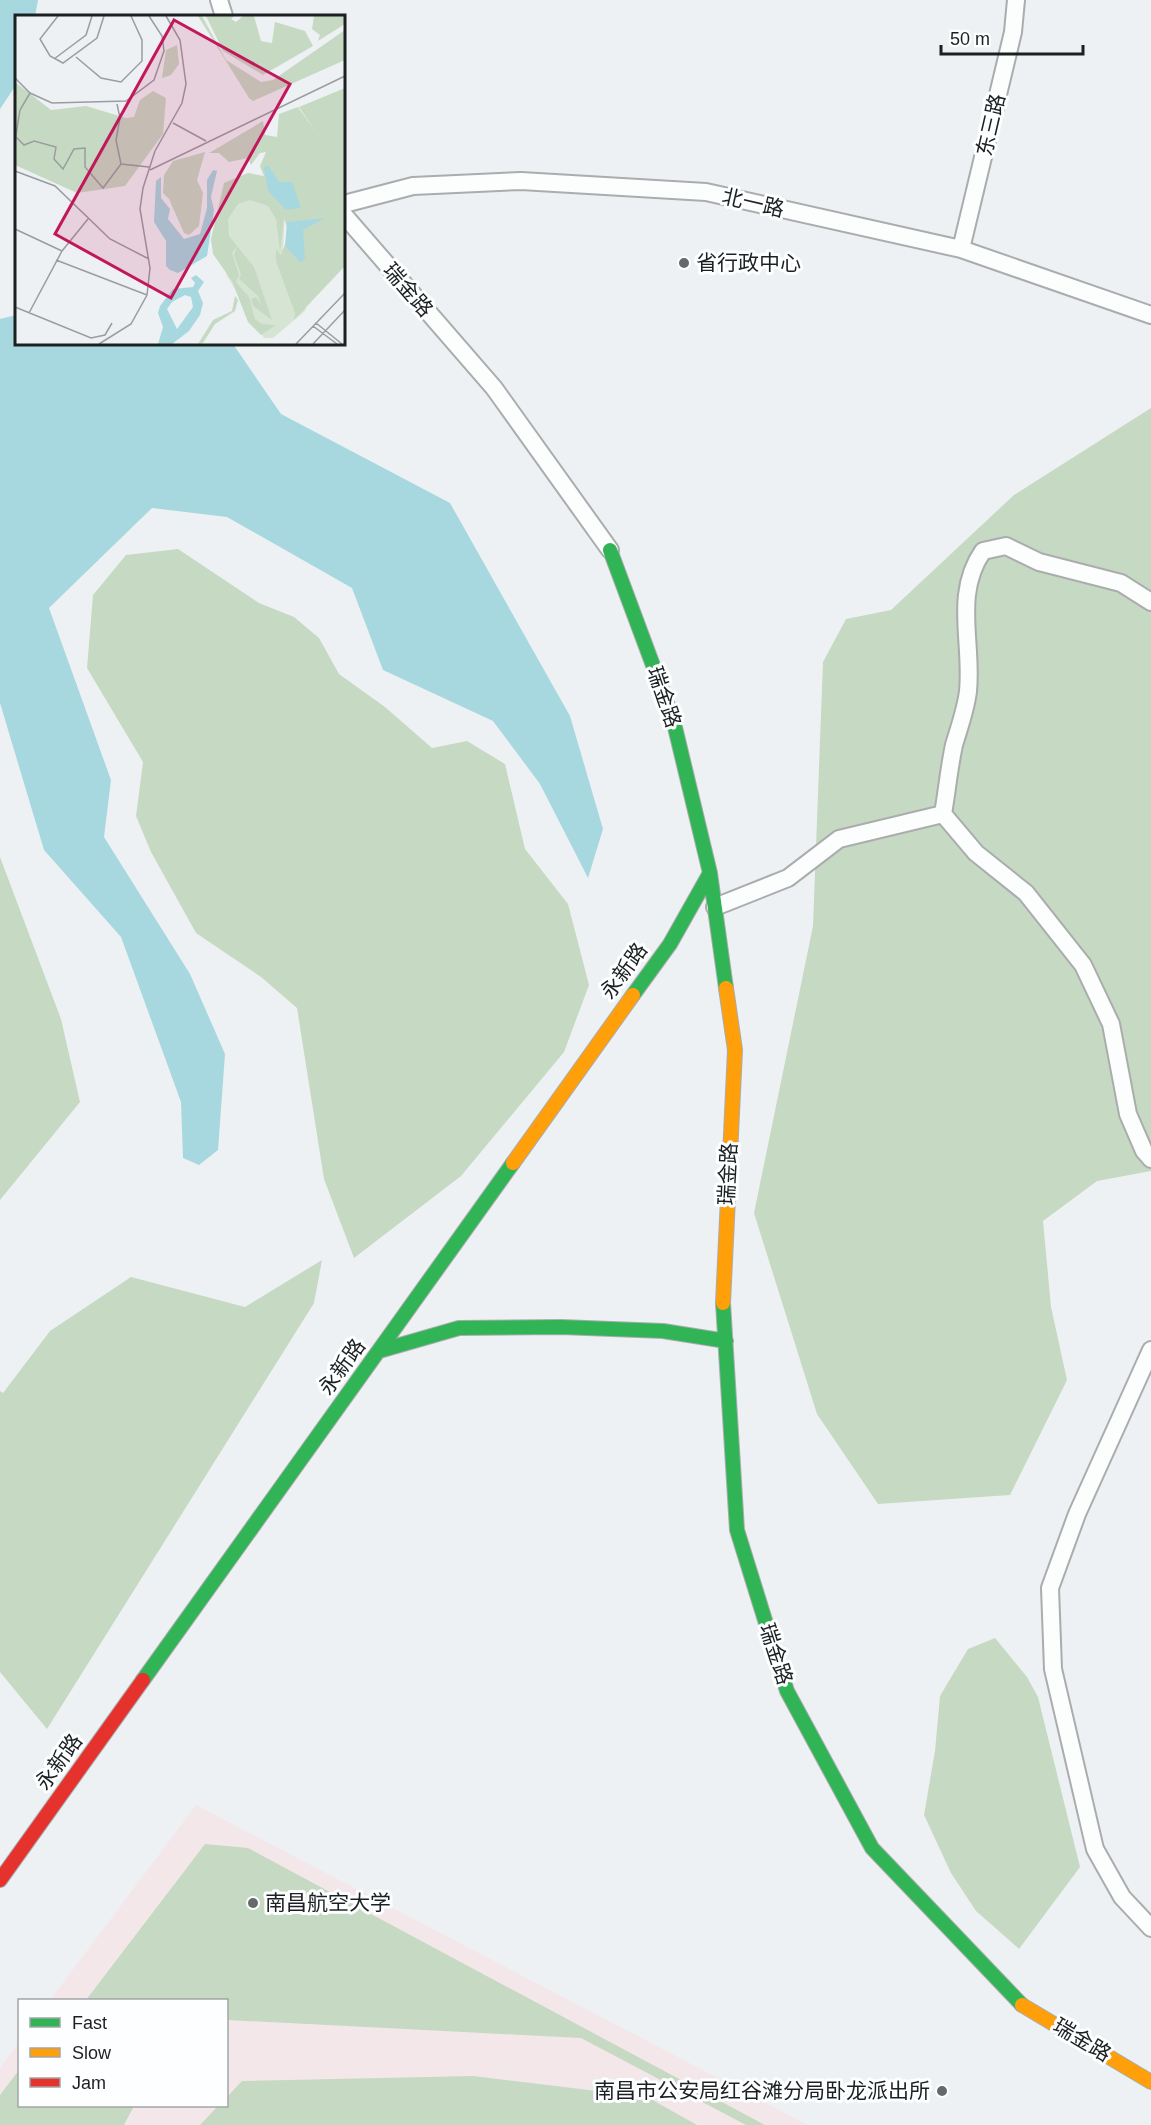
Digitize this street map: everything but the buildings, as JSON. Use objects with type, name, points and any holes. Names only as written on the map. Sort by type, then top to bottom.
[{"type":"street","points":[[219,0],[224,15]]},
{"type":"street","name":"东三路","points":[[962,249],[1012,32],[1016,0]]},
{"type":"street","name":"北一路","points":[[345,204],[413,186],[521,181],[706,192],[962,249],[1151,315]]},
{"type":"street","name":"瑞金路","points":[[345,216],[494,388],[610,550],[674,719],[710,873],[735,1050],[722,1284],[738,1530],[787,1691],[872,1848],[1018,2002],[1151,2082]]},
{"type":"street","points":[[1151,602],[1121,583],[1039,562],[1006,546],[983,551],[974,564],[969,579],[965,616],[968,691],[954,749],[943,814],[976,853],[1026,894],[1083,965],[1111,1024],[1128,1114],[1144,1151],[1151,1159]]},
{"type":"street","points":[[715,907],[788,878],[839,839],[943,814]]},
{"type":"street","name":"永新路","points":[[0,1881],[670,944],[710,873]]},
{"type":"street","points":[[379,1351],[459,1328],[561,1327],[663,1331],[726,1341]]},
{"type":"street","points":[[1151,1350],[1077,1514],[1050,1588],[1053,1669],[1095,1849],[1122,1897],[1151,1928]]},
{"type":"shaded area","name":"南昌航空大学","points":[[196,1805],[808,2125],[0,2125],[0,2068],[18,2043],[18,2107],[228,2107],[228,1999],[51,1999]]},
{"type":"green space","points":[[1151,408],[1151,1171],[1097,1181],[1043,1221],[1051,1307],[1067,1380],[1010,1495],[878,1504],[817,1414],[754,1213],[813,926],[823,662],[846,619],[891,610],[1014,495]]},
{"type":"green space","points":[[178,549],[259,603],[294,617],[319,638],[339,674],[385,707],[432,748],[467,741],[505,764],[525,849],[568,904],[589,985],[564,1052],[461,1176],[354,1258],[324,1179],[297,1008],[261,977],[196,933],[151,852],[136,816],[143,762],[87,668],[93,595],[126,555]]},
{"type":"green space","points":[[0,857],[61,1019],[80,1102],[0,1200]]},
{"type":"green space","points":[[322,1260],[314,1303],[47,1729],[0,1672],[0,1391],[3,1393],[50,1331],[131,1277],[245,1307]]},
{"type":"green space","points":[[995,1638],[1027,1677],[1038,1697],[1080,1867],[1019,1949],[976,1911],[951,1873],[924,1815],[935,1751],[940,1696],[968,1649]]},
{"type":"green space","points":[[205,1844],[248,1848],[765,2125],[746,2125],[581,2038],[228,2020],[228,1999],[87,1999]]},
{"type":"green space","points":[[18,2071],[18,2107],[133,2107],[124,2125],[0,2125],[0,2095]]},
{"type":"green space","points":[[473,2076],[647,2097],[697,2125],[200,2125],[217,2107],[228,2107],[228,2096],[242,2081]]},
{"type":"water","points":[[0,0],[38,0],[35,15],[15,15],[15,86],[0,109]]},
{"type":"water","points":[[15,315],[15,345],[234,345],[281,414],[450,503],[570,716],[603,829],[588,878],[540,784],[493,721],[383,670],[352,588],[227,517],[152,508],[49,608],[111,780],[104,837],[190,974],[225,1054],[218,1150],[199,1165],[183,1158],[181,1102],[121,937],[44,850],[0,703],[0,319]]},
{"type":"traffic: fast","points":[[610,550],[673,719],[710,873],[726,988]]},
{"type":"traffic: fast","points":[[633,995],[670,944],[710,873]]},
{"type":"traffic: fast","points":[[143,1680],[513,1163]]},
{"type":"traffic: fast","points":[[723,1303],[737,1530],[787,1691],[872,1848],[1022,2005]]},
{"type":"traffic: fast","points":[[379,1351],[459,1328],[561,1327],[663,1331],[726,1341]]},
{"type":"traffic: slow","points":[[723,1303],[735,1050],[726,988]]},
{"type":"traffic: slow","points":[[513,1163],[633,995]]},
{"type":"traffic: slow","points":[[1022,2005],[1151,2082]]},
{"type":"traffic: jam","points":[[0,1880],[143,1680]]},
{"type":"place","name":"省行政中心","points":[[684,263]]},
{"type":"place","name":"南昌航空大学","points":[[253,1903]]},
{"type":"place","name":"南昌市公安局红谷滩分局卧龙派出所","points":[[942,2091]]}]
